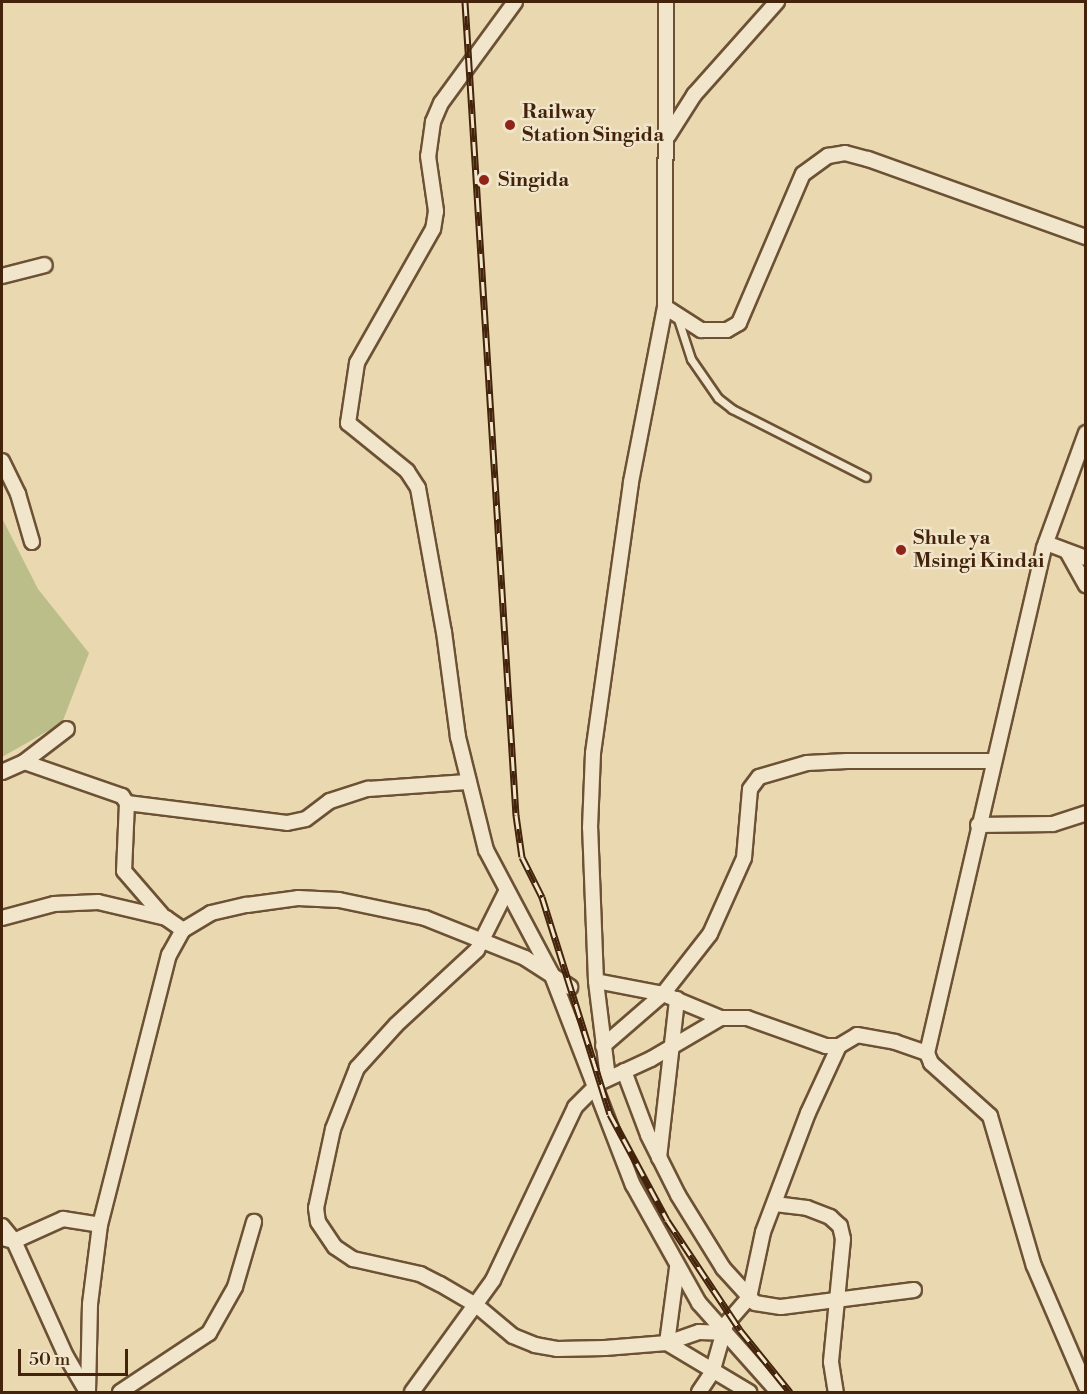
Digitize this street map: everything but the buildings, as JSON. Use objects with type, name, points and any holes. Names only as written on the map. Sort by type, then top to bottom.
[{"type":"street","points":[[515,2],[441,103],[428,156],[436,211],[433,229],[357,363],[348,423],[408,471],[418,488],[467,783],[486,850],[506,892],[551,973],[593,1087],[633,1185],[677,1268],[723,1333],[778,1392]]},
{"type":"street","points":[[608,1078],[596,981],[590,828],[593,753],[631,482],[665,307],[668,136],[666,2]]},
{"type":"street","points":[[668,136],[694,95],[777,2]]},
{"type":"street","points":[[665,307],[678,319],[701,330],[727,330],[739,323],[802,174],[828,156],[845,153],[868,159],[1086,237]]},
{"type":"street","points":[[2,276],[45,265]]},
{"type":"street","points":[[1086,433],[1046,543],[993,760],[927,1053],[931,1063],[990,1116],[1034,1266],[1086,1387]]},
{"type":"street","points":[[2,461],[18,494],[33,542]]},
{"type":"street","points":[[1046,543],[1086,558]]},
{"type":"street","points":[[1068,553],[1086,585]]},
{"type":"street","points":[[2,781],[6,770],[24,762],[67,729]]},
{"type":"street","points":[[603,1046],[663,994],[691,963],[725,906],[744,858],[750,789],[759,777],[807,764],[847,760],[993,760]]},
{"type":"street","points":[[24,762],[114,792],[127,803],[297,822],[330,801],[368,789],[467,783]]},
{"type":"street","points":[[127,803],[124,872],[166,918],[183,930]]},
{"type":"street","points":[[978,825],[1053,824],[1086,813]]},
{"type":"street","points":[[506,892],[483,941],[469,959],[396,1025],[357,1068],[339,1106],[316,1208],[325,1234],[353,1259],[420,1275],[476,1305],[513,1336],[535,1345],[579,1350],[667,1343],[699,1332],[723,1333]]},
{"type":"street","points":[[88,1392],[90,1304],[100,1225],[162,979],[169,955],[183,930],[211,913],[317,897],[425,918],[483,941],[551,973],[570,987]]},
{"type":"street","points":[[2,918],[78,901],[122,905],[166,918]]},
{"type":"street","points":[[596,981],[663,994],[721,1018],[747,1018],[809,1042],[839,1046]]},
{"type":"street","points":[[659,1158],[675,1045],[677,999]]},
{"type":"street","points":[[412,1392],[476,1305],[506,1255],[564,1128],[593,1087],[675,1045],[721,1018]]},
{"type":"street","points":[[699,1392],[712,1373],[723,1333],[749,1298],[763,1232],[776,1204],[808,1113],[839,1046],[857,1035],[896,1042],[927,1053]]},
{"type":"street","points":[[624,1071],[659,1158],[704,1240],[749,1298],[770,1307],[914,1290]]},
{"type":"street","points":[[776,1204],[807,1208],[830,1217],[840,1226],[843,1239],[831,1362],[836,1392]]},
{"type":"street","points":[[8,1240],[63,1220],[100,1225]]},
{"type":"street","points":[[120,1392],[209,1333],[235,1287],[254,1222]]},
{"type":"street","points":[[2,1226],[66,1356],[88,1392]]},
{"type":"street","points":[[667,1343],[677,1268]]},
{"type":"street","points":[[667,1343],[712,1373],[749,1392]]},
{"type":"lane","points":[[678,319],[691,359],[718,398],[732,409],[866,477]]},
{"type":"green space","points":[[2,518],[38,589],[89,653],[62,723],[2,757]]},
{"type":"railway","points":[[465,2],[516,815],[522,857],[542,897],[610,1114],[667,1220],[740,1330],[790,1392]]},
{"type":"place","name":"Railway Station Singida","points":[[510,125]]},
{"type":"place","name":"Singida","points":[[484,180]]},
{"type":"place","name":"Shule ya Msingi Kindai","points":[[901,550]]}]
